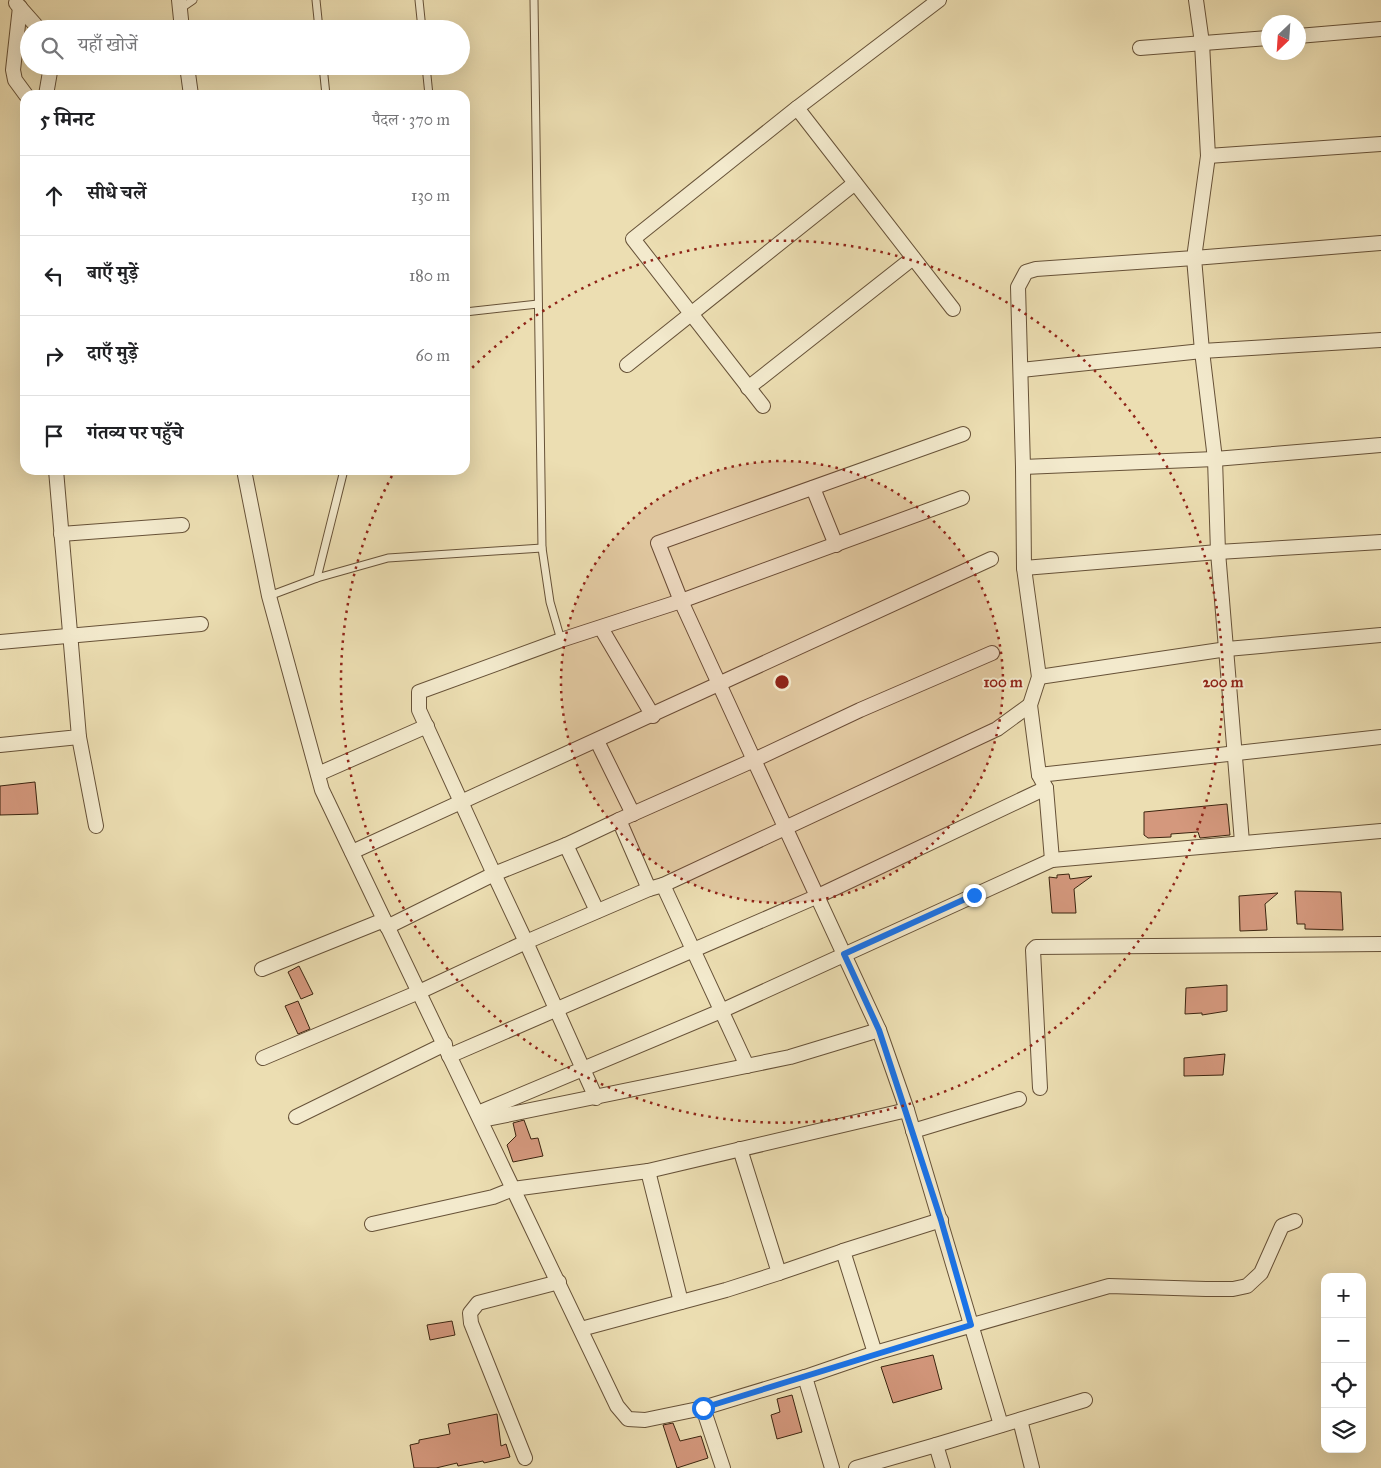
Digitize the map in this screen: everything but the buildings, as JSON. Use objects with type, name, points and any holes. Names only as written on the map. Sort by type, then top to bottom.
[{"type":"street","points":[[763,406],[632,239],[797,108],[939,0]]},
{"type":"street","points":[[1196,0],[1202,43],[1208,156],[1194,258],[1202,351],[1215,459],[1218,552],[1242,842]]},
{"type":"street","points":[[17,4],[30,20]]},
{"type":"street","points":[[17,4],[13,70],[15,80],[22,90]]},
{"type":"street","points":[[179,4],[181,20]]},
{"type":"street","points":[[1306,35],[1381,29]]},
{"type":"street","points":[[1140,48],[1261,39]]},
{"type":"street","points":[[47,90],[50,75]]},
{"type":"street","points":[[188,75],[190,90]]},
{"type":"street","points":[[797,108],[953,309]]},
{"type":"street","points":[[1208,156],[1381,144]]},
{"type":"street","points":[[627,365],[855,183]]},
{"type":"street","points":[[1052,860],[1046,788],[1039,775],[1030,705],[1039,677],[1024,568],[1021,370],[1017,296],[1021,279],[1026,272],[1036,269],[1381,242]]},
{"type":"street","points":[[748,388],[913,258]]},
{"type":"street","points":[[1021,370],[1202,351],[1381,340]]},
{"type":"street","points":[[963,434],[658,543],[681,602],[718,686],[818,896],[879,1030],[907,1110],[941,1220],[1001,1426]]},
{"type":"street","points":[[1023,467],[1215,459],[1381,445]]},
{"type":"street","points":[[56,475],[79,737],[96,826]]},
{"type":"street","points":[[245,475],[268,596],[322,790],[418,992],[480,1116],[617,1406],[628,1418],[645,1420],[703,1408],[876,1353],[1109,1286],[1206,1289],[1233,1289],[1247,1286],[1261,1273],[1282,1226],[1295,1221]]},
{"type":"street","points":[[813,488],[836,544]]},
{"type":"street","points":[[596,1098],[419,710],[419,692],[560,640],[681,602],[962,498]]},
{"type":"street","points":[[61,534],[182,525]]},
{"type":"street","points":[[1024,568],[1218,552],[1381,542]]},
{"type":"street","points":[[352,852],[653,716],[991,559]]},
{"type":"street","points":[[0,642],[201,624]]},
{"type":"street","points":[[601,628],[653,716]]},
{"type":"street","points":[[1039,677],[1226,649],[1381,635]]},
{"type":"street","points":[[262,970],[385,923],[494,874],[566,845],[860,710],[992,653]]},
{"type":"street","points":[[263,1058],[418,992],[597,911],[649,889],[663,886],[996,728],[1030,705]]},
{"type":"street","points":[[318,774],[427,726]]},
{"type":"street","points":[[0,746],[79,737]]},
{"type":"street","points":[[1039,775],[1381,737]]},
{"type":"street","points":[[597,741],[633,814]]},
{"type":"street","points":[[296,1116],[447,1050],[556,1011],[818,896],[1046,788]]},
{"type":"street","points":[[619,820],[649,889]]},
{"type":"street","points":[[480,1116],[721,1011],[1052,860],[1381,831]]},
{"type":"street","points":[[566,845],[597,911]]},
{"type":"street","points":[[663,886],[747,1066]]},
{"type":"street","points":[[1040,1088],[1033,950],[1036,946],[1381,944]]},
{"type":"street","points":[[480,1116],[596,1098],[790,1057],[879,1030]]},
{"type":"street","points":[[913,1130],[1019,1099]]},
{"type":"street","points":[[372,1224],[493,1197],[513,1189],[648,1171],[907,1110]]},
{"type":"street","points":[[740,1150],[778,1273]]},
{"type":"street","points":[[648,1171],[681,1302]]},
{"type":"street","points":[[581,1329],[778,1273],[941,1220]]},
{"type":"street","points":[[843,1251],[876,1353]]},
{"type":"street","points":[[525,1458],[471,1323],[470,1313],[478,1303],[559,1282]]},
{"type":"street","points":[[805,1377],[832,1468]]},
{"type":"street","points":[[856,1468],[936,1446],[1085,1400]]},
{"type":"street","points":[[703,1408],[723,1468]]},
{"type":"street","points":[[1020,1420],[1032,1468]]},
{"type":"street","points":[[936,1446],[943,1468]]},
{"type":"lane","points":[[179,4],[193,0]]},
{"type":"lane","points":[[316,0],[318,20]]},
{"type":"lane","points":[[419,0],[421,20]]},
{"type":"lane","points":[[534,0],[542,548],[550,602],[560,640]]},
{"type":"lane","points":[[324,75],[325,90]]},
{"type":"lane","points":[[427,75],[428,90]]},
{"type":"lane","points":[[470,311],[538,304]]},
{"type":"lane","points":[[317,578],[343,475]]},
{"type":"lane","points":[[268,596],[317,578],[388,558],[542,548]]},
{"type":"route","points":[[703,1408],[971,1325],[907,1110],[879,1030],[844,954],[974,895]]}]
